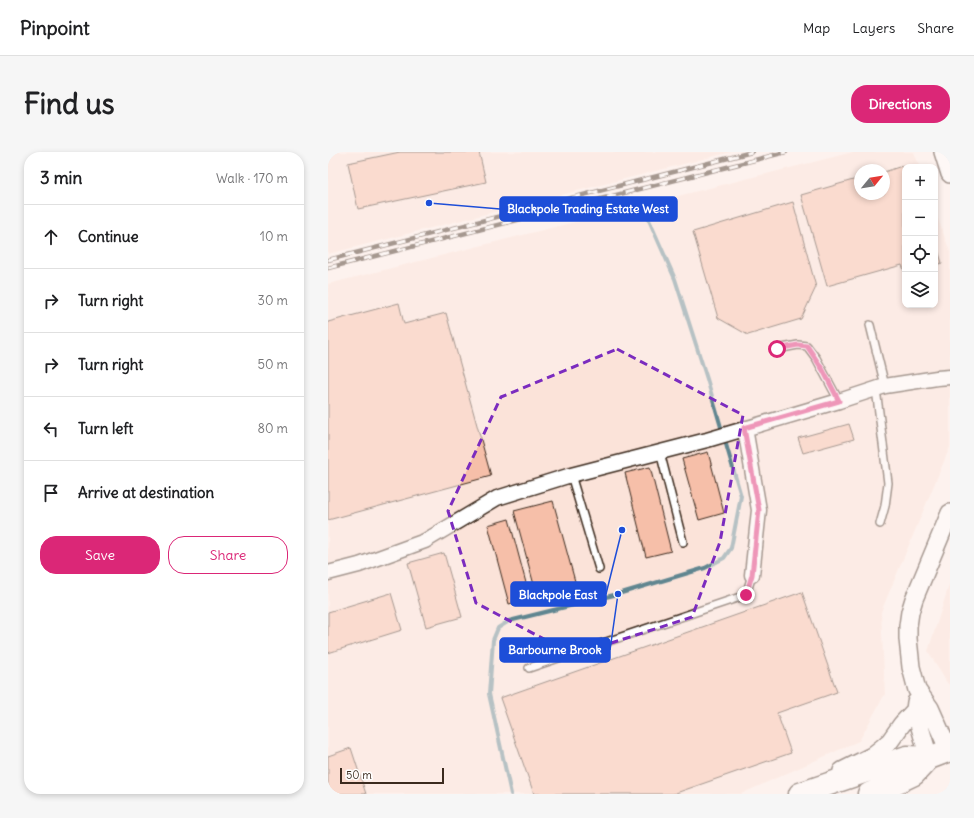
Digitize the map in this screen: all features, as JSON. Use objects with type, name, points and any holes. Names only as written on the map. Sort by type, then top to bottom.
[{"type":"main road","points":[[800,794],[908,758],[929,758],[949,750]]},
{"type":"main road","points":[[869,794],[914,774],[929,758]]},
{"type":"street","points":[[943,152],[950,174]]},
{"type":"street","points":[[328,573],[360,565],[425,540],[497,498],[571,475],[707,440],[881,388],[950,377]]},
{"type":"street","points":[[744,428],[759,510],[752,575]]},
{"type":"street","points":[[949,750],[930,708],[917,690],[911,667],[908,640],[910,612],[914,599],[950,513]]},
{"type":"street","points":[[917,690],[914,710],[929,758]]},
{"type":"street","points":[[823,786],[837,773],[872,756],[882,748],[890,741],[914,710]]},
{"type":"lane","points":[[870,325],[881,388],[888,483],[885,506],[880,524]]},
{"type":"lane","points":[[777,349],[798,345],[807,346],[823,370],[839,401]]},
{"type":"lane","points":[[660,452],[683,542]]},
{"type":"lane","points":[[571,475],[598,569]]},
{"type":"lane","points":[[529,668],[746,595],[752,575]]},
{"type":"highlighted area","points":[[617,349],[743,415],[720,542],[692,617],[574,655],[476,603],[448,511],[501,397]]},
{"type":"shaded area","points":[[328,152],[731,152],[328,254]]},
{"type":"shaded area","points":[[853,152],[914,152],[919,164],[902,164],[902,308],[938,308],[938,218],[950,252],[950,447],[881,612],[885,694],[859,741],[741,794],[328,794],[328,284]]},
{"type":"shaded area","points":[[950,582],[950,685],[947,683],[928,651]]},
{"type":"building","points":[[400,152],[479,152],[486,182],[358,209],[348,163]]},
{"type":"building","points":[[902,166],[902,265],[827,286],[801,195],[854,180],[854,200],[890,200],[890,170]]},
{"type":"building","points":[[793,202],[816,287],[801,319],[748,335],[718,318],[693,232]]},
{"type":"building","points":[[938,250],[942,263],[938,264]]},
{"type":"building","points":[[399,303],[404,324],[446,313],[491,476],[328,520],[328,322]]},
{"type":"building","points":[[849,424],[854,439],[803,453],[798,438]]},
{"type":"building","points":[[708,452],[724,513],[699,520],[682,459]]},
{"type":"building","points":[[650,467],[671,551],[646,557],[625,473]]},
{"type":"building","points":[[553,501],[576,585],[537,596],[514,511]]},
{"type":"building","points":[[509,519],[530,598],[509,604],[488,525]]},
{"type":"building","points":[[444,553],[462,617],[426,627],[408,563]]},
{"type":"building","points":[[802,592],[837,692],[777,713],[791,753],[673,794],[534,794],[500,698]]},
{"type":"building","points":[[391,593],[402,630],[328,653],[328,612]]},
{"type":"building","points":[[351,748],[366,794],[328,794],[328,756]]},
{"type":"waterway","points":[[511,794],[489,694],[493,640],[498,628],[509,621],[618,594],[705,568],[724,558],[731,548],[741,496],[707,379],[675,279],[649,220]]},
{"type":"railway","points":[[328,260],[752,152]]},
{"type":"railway","points":[[328,268],[786,152]]},
{"type":"place","name":"Blackpole Trading Estate West","points":[[429,203]]},
{"type":"place","name":"Blackpole East","points":[[622,530]]},
{"type":"place","name":"Barbourne Brook","points":[[618,594]]},
{"type":"route","points":[[746,595],[752,575],[759,510],[744,428],[839,401],[823,370],[807,346],[798,345],[777,349]]}]
